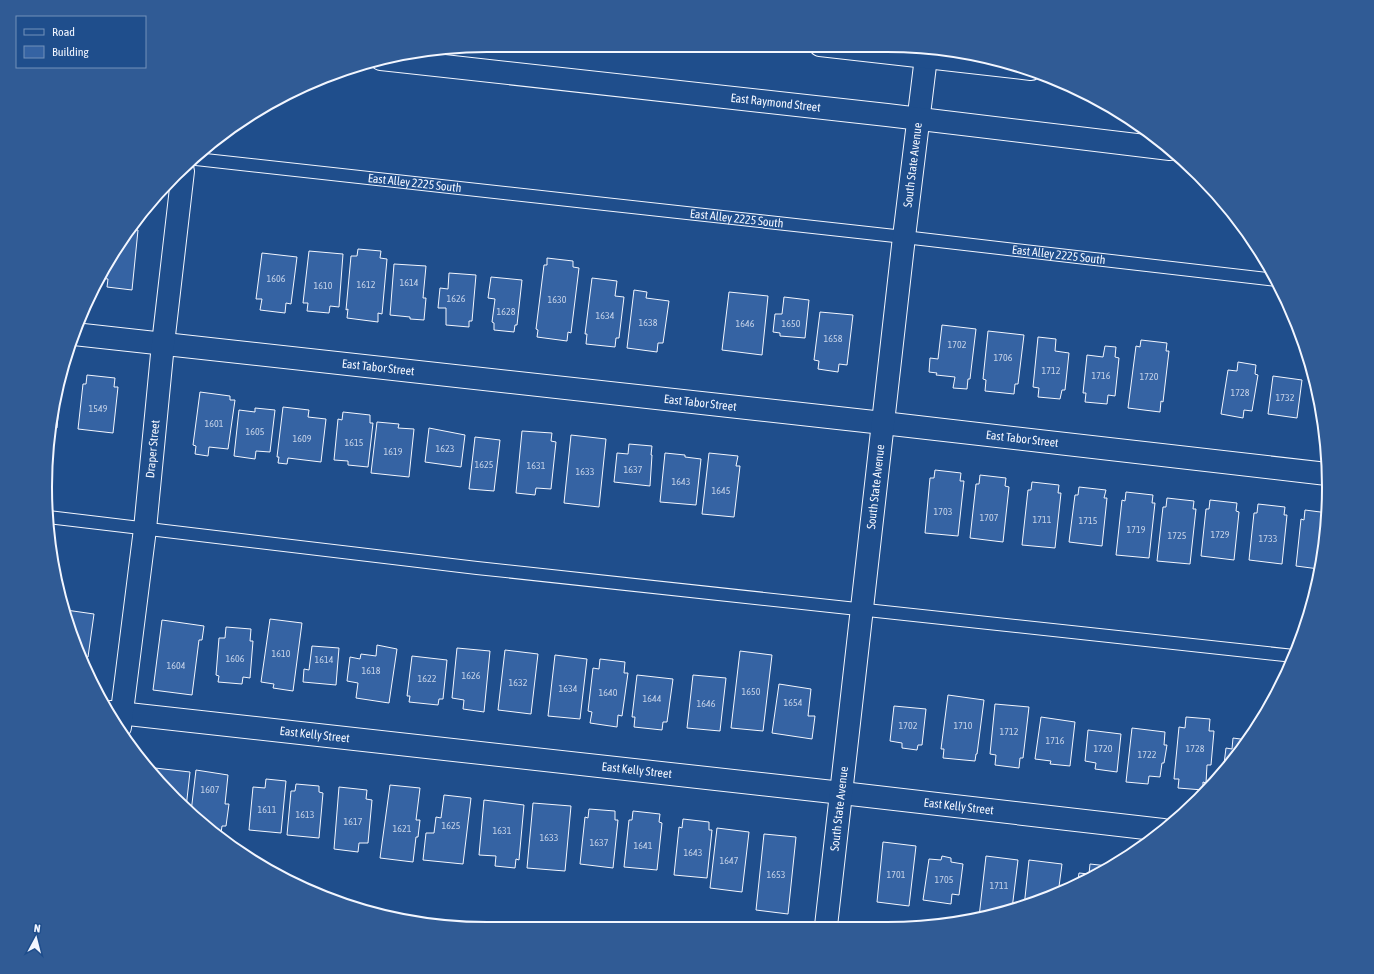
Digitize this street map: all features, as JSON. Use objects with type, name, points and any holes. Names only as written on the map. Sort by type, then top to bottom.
[{"type":"street","name":"South State Avenue","points":[[826,922],[926,54]]},
{"type":"street","name":"East Raymond Street","points":[[398,61],[919,118],[1159,148]]},
{"type":"street","name":"Draper Street","points":[[118,717],[145,529],[163,344],[182,176]]},
{"type":"street","name":"East Tabor Street","points":[[80,335],[883,423],[1322,473]]},
{"type":"street","name":"East Kelly Street","points":[[118,717],[842,792],[1156,829]]},
{"type":"lane","name":"East Alley 2225 South","points":[[201,160],[904,237],[1269,279]]},
{"type":"lane","points":[[53,519],[485,569],[1288,655]]},
{"type":"building","points":[[136,230],[138,230],[132,290],[107,287],[108,279],[105,279],[110,269],[125,245]]},
{"type":"building","points":[[358,249],[381,251],[380,258],[387,259],[382,314],[378,313],[378,322],[347,318],[348,309],[346,310],[351,256],[357,256]]},
{"type":"building","points":[[309,251],[343,254],[339,307],[330,306],[329,313],[307,311],[308,303],[303,303]]},
{"type":"building","points":[[262,253],[297,257],[291,304],[286,303],[285,313],[260,310],[262,299],[256,299]]},
{"type":"building","points":[[547,258],[573,261],[573,267],[579,268],[571,333],[568,332],[567,341],[537,337],[538,330],[536,329],[544,265],[547,265]]},
{"type":"building","points":[[394,264],[426,266],[423,298],[426,298],[424,320],[390,315]]},
{"type":"building","points":[[449,273],[476,275],[472,321],[469,321],[469,327],[446,325],[446,308],[438,308],[440,288],[448,289]]},
{"type":"building","points":[[491,277],[522,280],[517,325],[515,325],[514,332],[494,330],[494,323],[492,322],[495,299],[488,298]]},
{"type":"building","points":[[592,278],[617,281],[615,296],[624,297],[619,338],[616,338],[615,347],[586,344],[587,334],[585,334]]},
{"type":"building","points":[[634,290],[647,292],[646,298],[669,301],[663,343],[658,343],[657,352],[627,348]]},
{"type":"building","points":[[729,292],[768,296],[762,355],[722,350]]},
{"type":"building","points":[[784,297],[809,300],[805,338],[780,336],[780,333],[773,332],[775,314],[782,314]]},
{"type":"building","points":[[820,312],[853,315],[847,365],[839,364],[838,372],[818,369],[819,361],[814,360]]},
{"type":"building","points":[[942,325],[976,329],[970,379],[968,379],[967,389],[953,388],[955,377],[936,375],[937,373],[929,372],[930,358],[938,359]]},
{"type":"building","points":[[988,331],[1024,335],[1018,384],[1015,384],[1014,394],[985,391],[986,380],[983,379]]},
{"type":"building","points":[[1038,337],[1056,339],[1055,351],[1069,353],[1065,390],[1062,390],[1060,399],[1038,397],[1039,388],[1033,387]]},
{"type":"building","points":[[1141,340],[1167,343],[1166,351],[1169,351],[1163,402],[1161,401],[1160,412],[1128,408],[1136,346],[1140,347]]},
{"type":"building","points":[[1105,346],[1116,347],[1115,357],[1119,358],[1115,396],[1108,395],[1107,404],[1085,402],[1086,393],[1083,393],[1087,355],[1103,357]]},
{"type":"building","points":[[1238,362],[1256,365],[1255,374],[1258,375],[1252,411],[1244,410],[1243,418],[1221,414],[1228,370],[1237,371]]},
{"type":"building","points":[[87,375],[115,378],[114,387],[118,387],[113,433],[78,429],[83,384],[86,384]]},
{"type":"building","points":[[1273,376],[1302,380],[1297,418],[1268,414]]},
{"type":"building","points":[[200,392],[230,396],[230,400],[235,400],[228,449],[209,447],[208,456],[195,454],[196,446],[193,445]]},
{"type":"building","points":[[283,407],[309,410],[308,417],[326,419],[321,462],[288,458],[287,464],[278,463],[279,457],[277,457]]},
{"type":"building","points":[[255,408],[275,410],[270,452],[256,451],[255,459],[234,456],[239,410],[255,412]]},
{"type":"building","points":[[343,412],[370,415],[370,423],[373,423],[368,467],[348,465],[348,461],[334,460],[338,419],[342,420]]},
{"type":"building","points":[[377,422],[399,424],[398,428],[414,429],[409,477],[371,473]]},
{"type":"building","points":[[429,428],[465,435],[461,467],[425,462]]},
{"type":"building","points":[[522,431],[552,433],[551,441],[556,442],[551,489],[536,488],[535,495],[516,493]]},
{"type":"building","points":[[571,435],[606,439],[599,507],[564,503]]},
{"type":"building","points":[[475,437],[500,440],[494,491],[469,489]]},
{"type":"building","points":[[629,444],[652,446],[650,486],[614,482],[617,453],[628,454]]},
{"type":"building","points":[[665,453],[685,455],[685,457],[701,459],[696,505],[660,502]]},
{"type":"building","points":[[709,453],[738,456],[736,466],[740,466],[734,517],[702,514]]},
{"type":"building","points":[[935,470],[961,473],[960,481],[964,481],[958,536],[925,533],[930,478],[934,478]]},
{"type":"building","points":[[980,475],[1006,478],[1005,486],[1009,487],[1003,542],[970,538],[976,484],[979,484]]},
{"type":"building","points":[[1032,482],[1059,485],[1058,493],[1061,493],[1055,548],[1022,545],[1028,490],[1031,490]]},
{"type":"building","points":[[1079,487],[1106,490],[1104,498],[1107,498],[1102,546],[1069,542],[1075,495],[1078,495]]},
{"type":"building","points":[[1126,492],[1153,495],[1152,503],[1155,503],[1149,558],[1116,555],[1122,500],[1125,501]]},
{"type":"building","points":[[1167,498],[1194,501],[1193,509],[1196,509],[1190,564],[1157,561],[1163,507],[1166,507]]},
{"type":"building","points":[[1210,500],[1237,503],[1236,511],[1239,512],[1234,560],[1201,556],[1206,509],[1209,509]]},
{"type":"building","points":[[1258,504],[1285,507],[1284,515],[1287,515],[1282,564],[1249,560],[1254,513],[1257,513]]},
{"type":"building","points":[[1305,510],[1321,512],[1315,568],[1296,566],[1301,519],[1304,520]]},
{"type":"building","points":[[70,611],[94,614],[88,657],[85,653]]},
{"type":"building","points":[[270,619],[302,623],[293,691],[273,688],[274,684],[261,682]]},
{"type":"building","points":[[162,620],[204,626],[202,640],[199,640],[192,695],[153,690]]},
{"type":"building","points":[[226,627],[251,629],[250,641],[253,641],[250,678],[243,677],[242,684],[218,682],[219,676],[216,675],[219,638],[225,638]]},
{"type":"building","points":[[377,645],[397,649],[389,703],[356,698],[358,683],[347,681],[350,657],[360,659],[361,654],[376,656]]},
{"type":"building","points":[[312,646],[339,648],[336,685],[303,682],[304,669],[309,670]]},
{"type":"building","points":[[457,648],[490,651],[484,712],[463,709],[464,700],[452,698]]},
{"type":"building","points":[[505,650],[538,654],[531,714],[498,710]]},
{"type":"building","points":[[740,651],[772,655],[763,731],[731,728]]},
{"type":"building","points":[[555,655],[587,659],[580,719],[548,716]]},
{"type":"building","points":[[412,656],[447,660],[443,699],[439,699],[438,705],[409,702],[410,696],[407,696]]},
{"type":"building","points":[[600,659],[625,662],[624,673],[628,673],[622,716],[618,715],[617,727],[590,723],[592,712],[588,711],[593,668],[599,669]]},
{"type":"building","points":[[637,675],[673,679],[667,722],[663,722],[662,730],[634,727],[635,717],[632,717]]},
{"type":"building","points":[[693,675],[726,678],[720,731],[687,728]]},
{"type":"building","points":[[779,684],[811,689],[808,716],[815,716],[812,739],[772,733]]},
{"type":"building","points":[[948,695],[984,700],[975,761],[943,758],[944,749],[941,749]]},
{"type":"building","points":[[995,704],[1029,707],[1023,758],[1020,758],[1019,768],[995,765],[996,755],[990,754]]},
{"type":"building","points":[[894,706],[926,709],[922,745],[918,745],[917,750],[902,748],[902,743],[890,741]]},
{"type":"building","points":[[1041,717],[1075,722],[1070,766],[1050,764],[1051,761],[1035,759]]},
{"type":"building","points":[[1186,717],[1210,719],[1209,731],[1214,731],[1211,765],[1207,765],[1206,783],[1203,782],[1203,786],[1200,790],[1178,788],[1179,779],[1174,779],[1179,727],[1185,728]]},
{"type":"building","points":[[1132,728],[1165,732],[1164,745],[1167,745],[1160,777],[1149,776],[1148,784],[1126,782]]},
{"type":"building","points":[[1088,730],[1121,734],[1117,772],[1095,769],[1096,763],[1085,761]]},
{"type":"building","points":[[1233,738],[1242,739],[1224,761],[1226,748],[1232,749]]},
{"type":"building","points":[[155,768],[190,772],[187,802]]},
{"type":"building","points":[[196,770],[228,775],[225,804],[229,804],[226,826],[222,826],[221,831],[192,806]]},
{"type":"building","points":[[266,779],[286,781],[281,833],[249,830],[253,787],[265,788]]},
{"type":"building","points":[[296,784],[319,786],[319,792],[323,793],[319,838],[287,835],[291,791],[295,791]]},
{"type":"building","points":[[390,785],[420,788],[416,820],[420,820],[413,862],[380,858]]},
{"type":"building","points":[[339,787],[367,790],[366,799],[372,800],[368,843],[359,843],[358,852],[334,849]]},
{"type":"building","points":[[444,795],[471,798],[463,864],[423,860],[426,833],[434,833],[436,817],[441,818]]},
{"type":"building","points":[[484,800],[524,805],[519,860],[516,859],[515,868],[495,866],[496,856],[479,855]]},
{"type":"building","points":[[533,803],[571,806],[565,871],[527,868]]},
{"type":"building","points":[[589,809],[615,811],[615,820],[618,820],[613,868],[580,864],[585,817],[588,818]]},
{"type":"building","points":[[633,811],[660,814],[659,822],[662,823],[657,870],[624,867],[629,820],[632,820]]},
{"type":"building","points":[[683,819],[709,822],[709,830],[712,830],[707,878],[674,875],[679,827],[682,828]]},
{"type":"building","points":[[717,828],[749,832],[742,892],[710,888]]},
{"type":"building","points":[[764,834],[796,837],[788,914],[756,910]]},
{"type":"building","points":[[883,842],[916,846],[909,906],[877,902]]},
{"type":"building","points":[[942,856],[951,858],[951,862],[963,864],[959,895],[952,894],[951,904],[923,900],[929,859],[941,860]]},
{"type":"building","points":[[986,856],[1018,860],[1013,903],[980,912]]},
{"type":"building","points":[[1029,860],[1062,864],[1059,886],[1025,900]]},
{"type":"building","points":[[1090,864],[1102,865],[1089,872]]},
{"type":"building","points":[[1079,873],[1085,874],[1078,877]]}]
